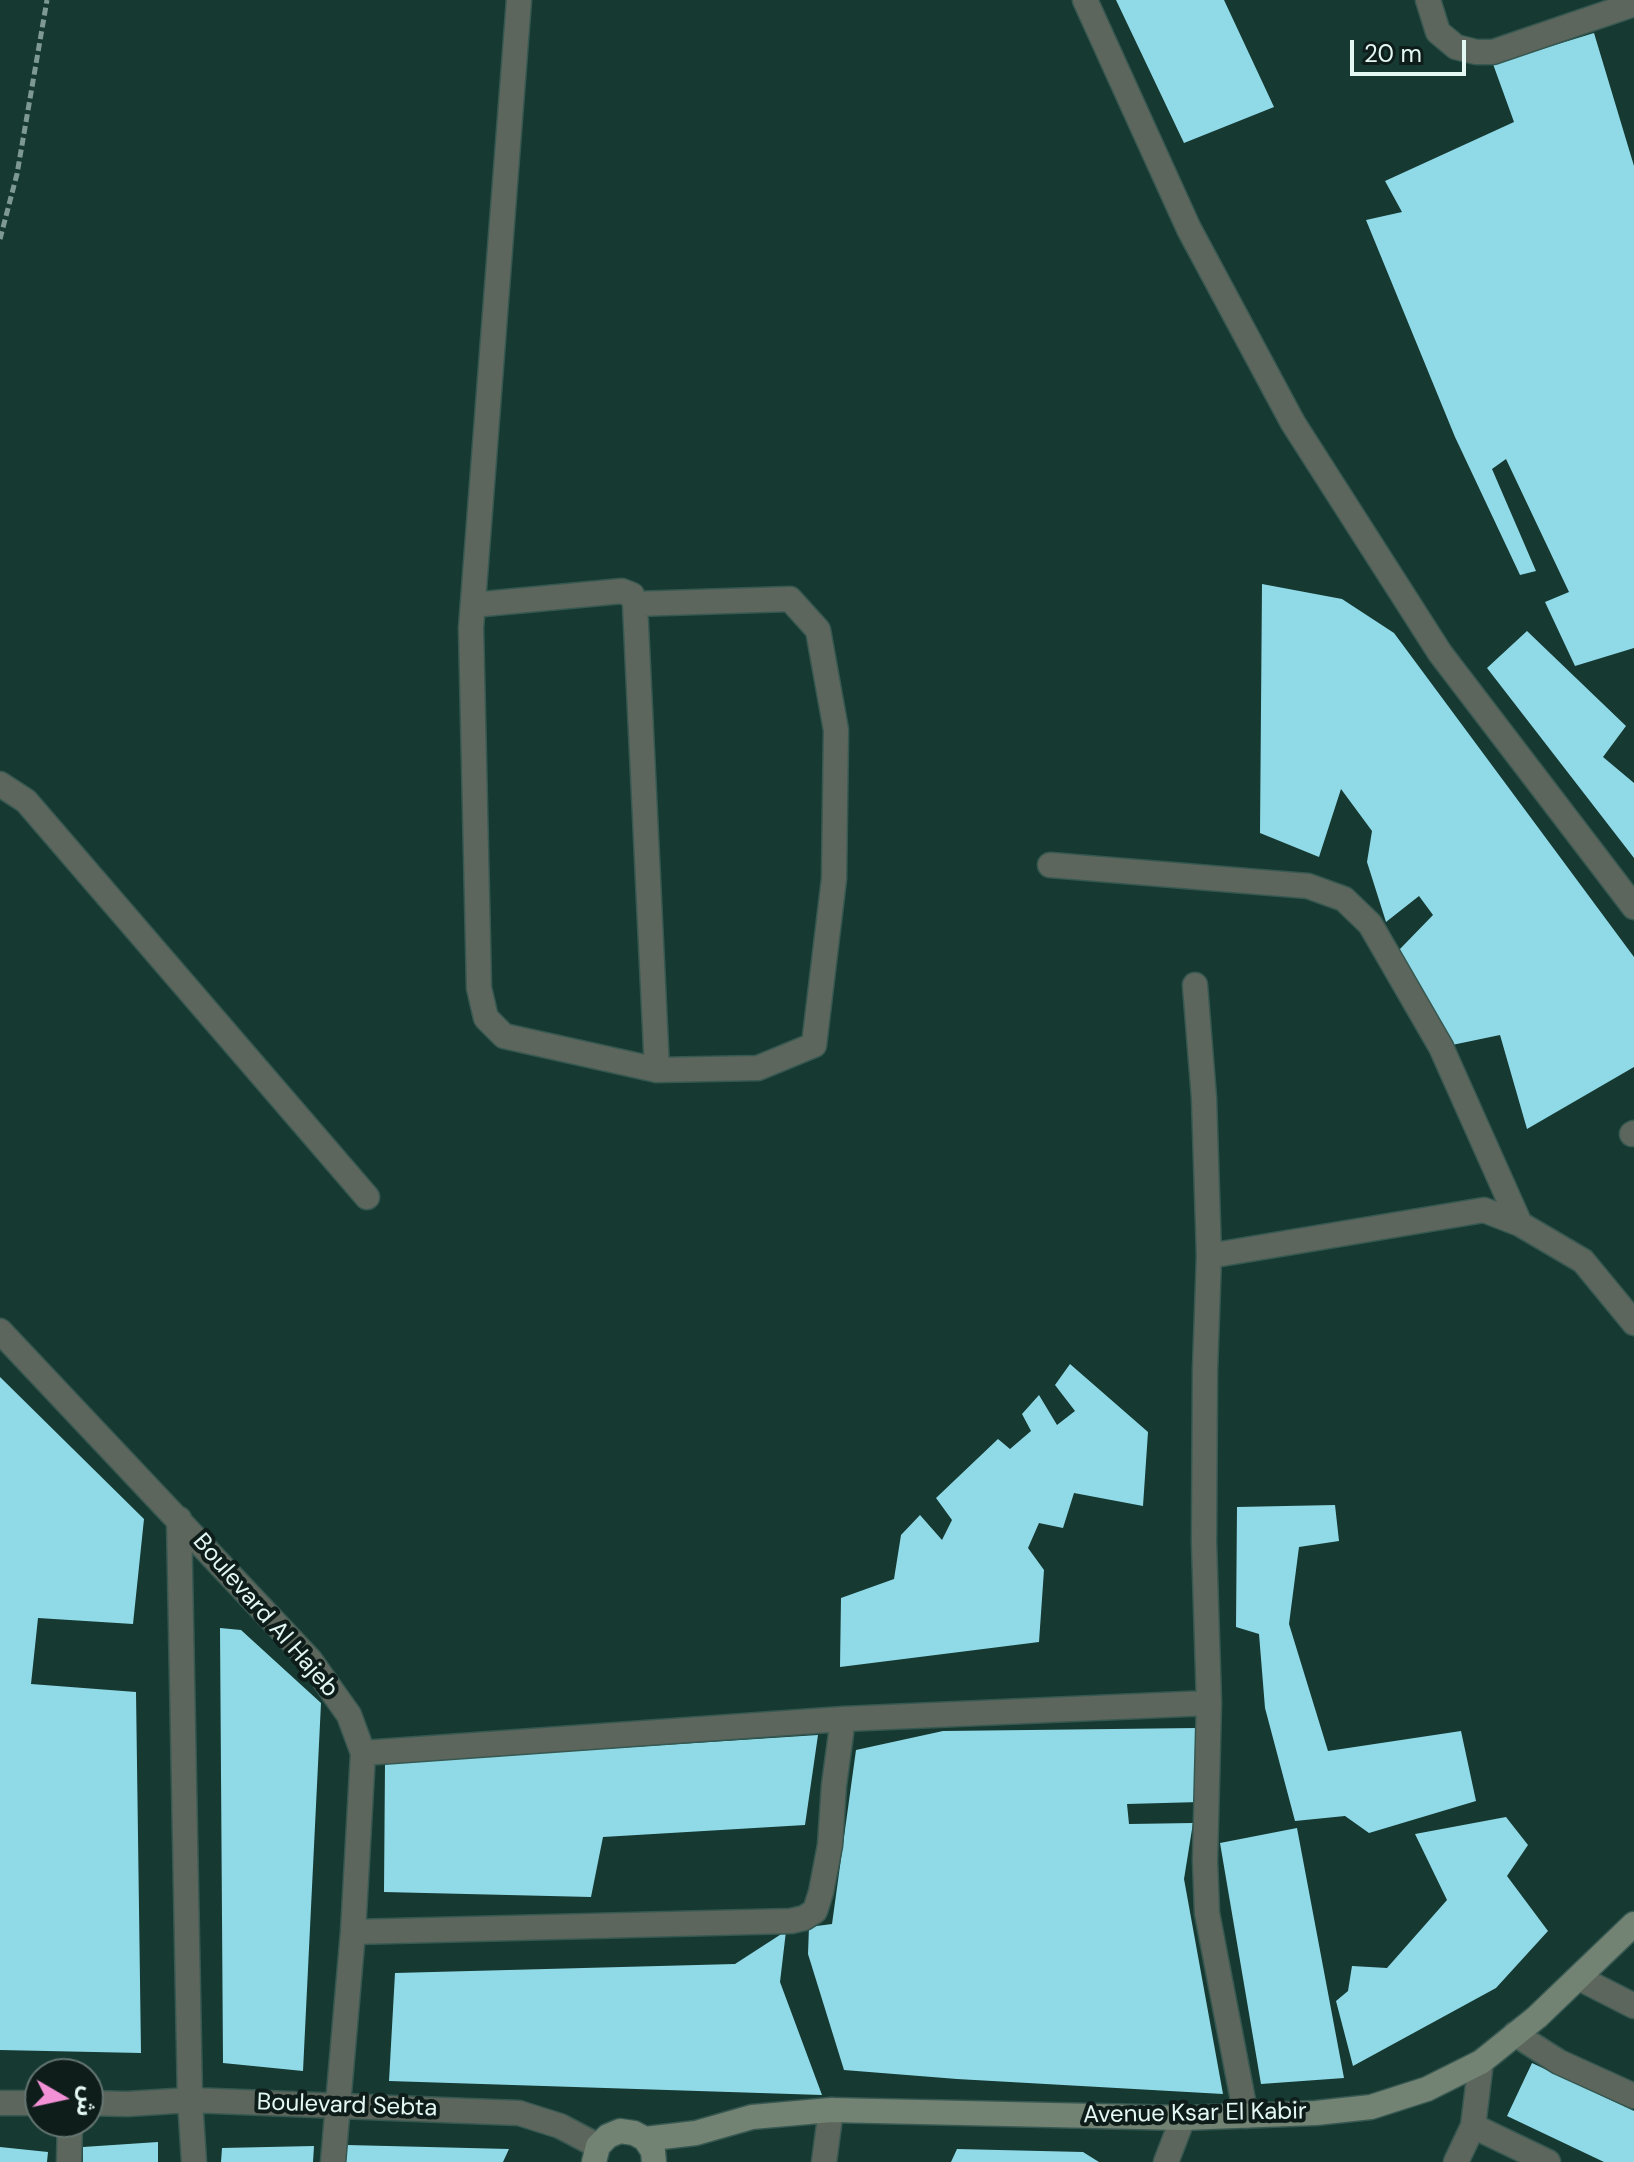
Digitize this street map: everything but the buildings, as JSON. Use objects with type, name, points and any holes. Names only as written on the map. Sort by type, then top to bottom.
[{"type":"street","points":[[519,0],[471,628],[479,988],[486,1018],[504,1036],[657,1070],[758,1068],[814,1045],[834,879],[836,730],[818,630],[790,599],[635,604]]},
{"type":"street","points":[[1085,0],[1189,229],[1293,423],[1440,653],[1634,907]]},
{"type":"street","points":[[1428,0],[1438,32],[1456,47],[1476,52],[1493,52],[1634,4]]},
{"type":"street","points":[[473,605],[622,591],[632,595],[635,604],[657,1070]]},
{"type":"street","points":[[0,784],[26,801],[367,1197]]},
{"type":"street","points":[[1050,865],[1308,886],[1344,899],[1370,924],[1441,1047],[1520,1224]]},
{"type":"street","points":[[1195,985],[1204,1098],[1209,1256],[1204,1542],[1209,1703],[1205,1860],[1207,1913],[1246,2116]]},
{"type":"street","points":[[1209,1256],[1484,1210],[1520,1224],[1583,1261],[1634,1323]]},
{"type":"street","name":"Boulevard Al Hajeb","points":[[0,1331],[310,1660],[349,1715],[363,1753],[353,1932],[333,2162]]},
{"type":"street","points":[[179,1519],[190,2100],[194,2162]]},
{"type":"street","points":[[363,1753],[843,1719],[1209,1703]]},
{"type":"street","points":[[353,1932],[791,1921],[804,1918],[815,1911],[821,1892],[830,1845],[843,1719]]},
{"type":"street","name":"Avenue Ksar El Kabir","points":[[652,2154],[696,2133],[752,2117],[831,2110],[1183,2118],[1316,2113],[1371,2107],[1427,2089],[1481,2062],[1579,1978],[1634,1924]]},
{"type":"street","points":[[1579,1978],[1634,2006]]},
{"type":"street","points":[[1515,2034],[1559,2062],[1634,2096]]},
{"type":"street","points":[[1456,2162],[1473,2126],[1481,2062]]},
{"type":"street","name":"Boulevard Sebta","points":[[104,2103],[190,2100],[519,2113],[560,2126],[596,2154]]},
{"type":"street","points":[[0,2103],[24,2103]]},
{"type":"street","points":[[824,2162],[831,2110]]},
{"type":"street","points":[[1166,2162],[1183,2118]]},
{"type":"street","points":[[1473,2126],[1548,2162]]},
{"type":"street","points":[[596,2154],[608,2136],[620,2131],[634,2133],[652,2154]]},
{"type":"street","points":[[69,2162],[70,2138]]},
{"type":"path","points":[[0,239],[17,174],[47,0]]}]
